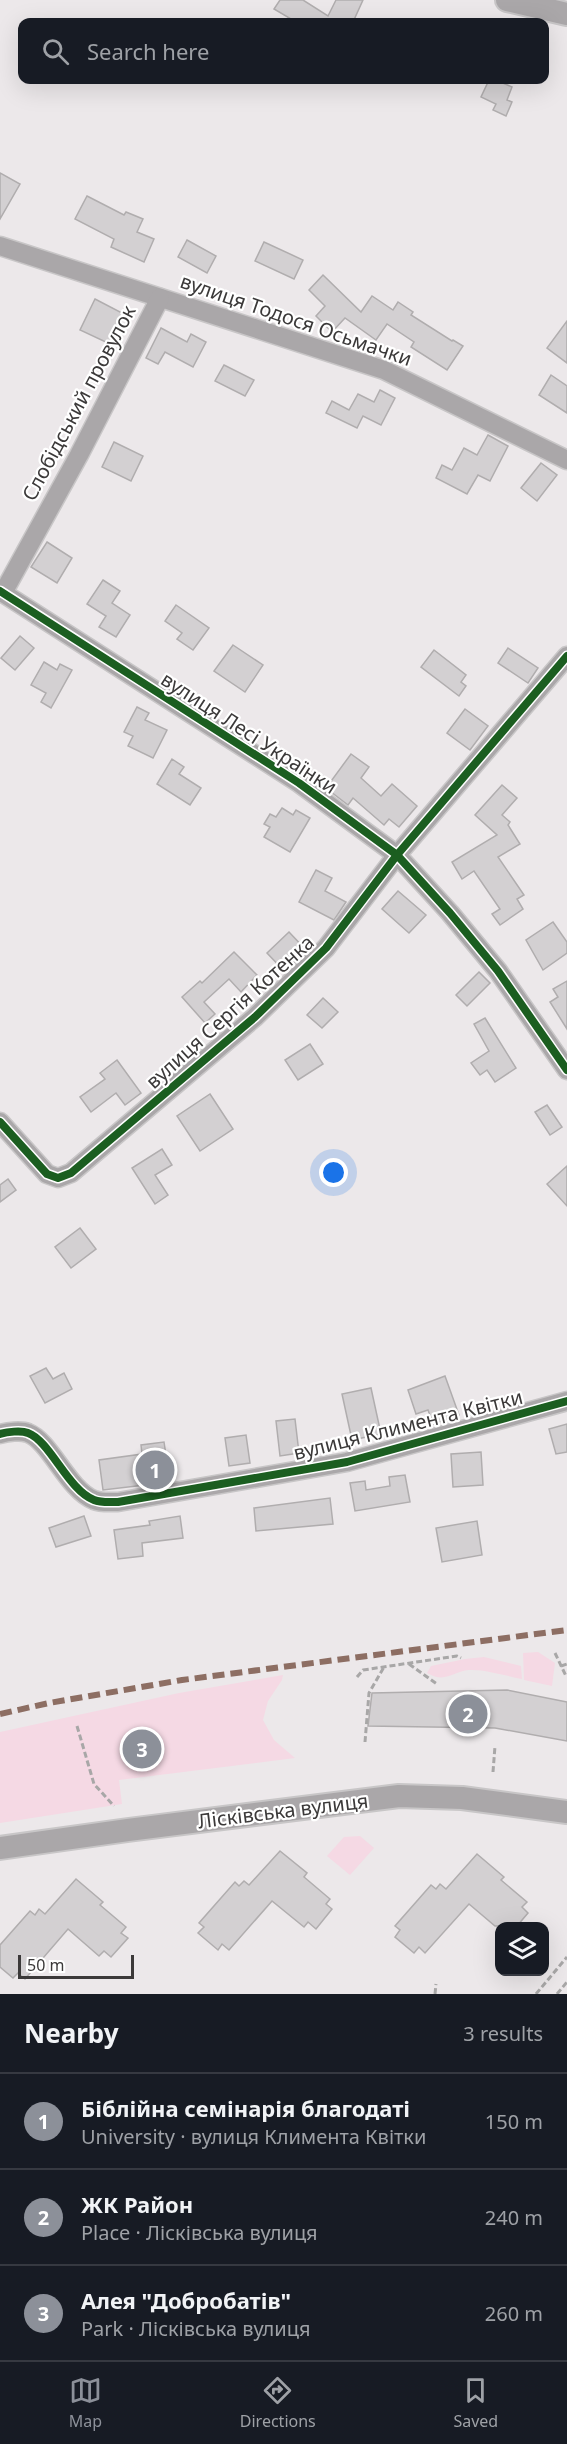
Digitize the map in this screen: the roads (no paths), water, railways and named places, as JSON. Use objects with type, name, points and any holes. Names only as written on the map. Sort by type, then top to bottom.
[{"type":"street","points":[[507,0],[567,14]]},
{"type":"street","name":"вулиця Тодося Осьмачки","points":[[0,246],[384,370],[567,460]]},
{"type":"street","name":"Слобідський провулок","points":[[1,592],[79,454],[160,298]]},
{"type":"street","name":"вулиця Лесі Українки","points":[[1,592],[290,777],[397,855],[450,913],[498,971],[567,1070]]},
{"type":"street","name":"вулиця Сергія Котенка","points":[[0,1122],[47,1174],[58,1178],[71,1173],[255,1017],[326,948],[397,855],[567,656]]},
{"type":"street","name":"вулиця Климента Квітки","points":[[0,1434],[28,1433],[42,1445],[82,1494],[96,1502],[118,1502],[347,1462],[567,1401]]},
{"type":"street","name":"Лісківська вулиця","points":[[0,1848],[399,1796],[462,1798],[567,1812]]},
{"type":"place","name":"Біблійна семінарія благодаті","points":[[155,1470]]},
{"type":"place","name":"ЖК Район","points":[[468,1714]]},
{"type":"place","name":"Алея \"Добробатів\"","points":[[142,1749]]}]
